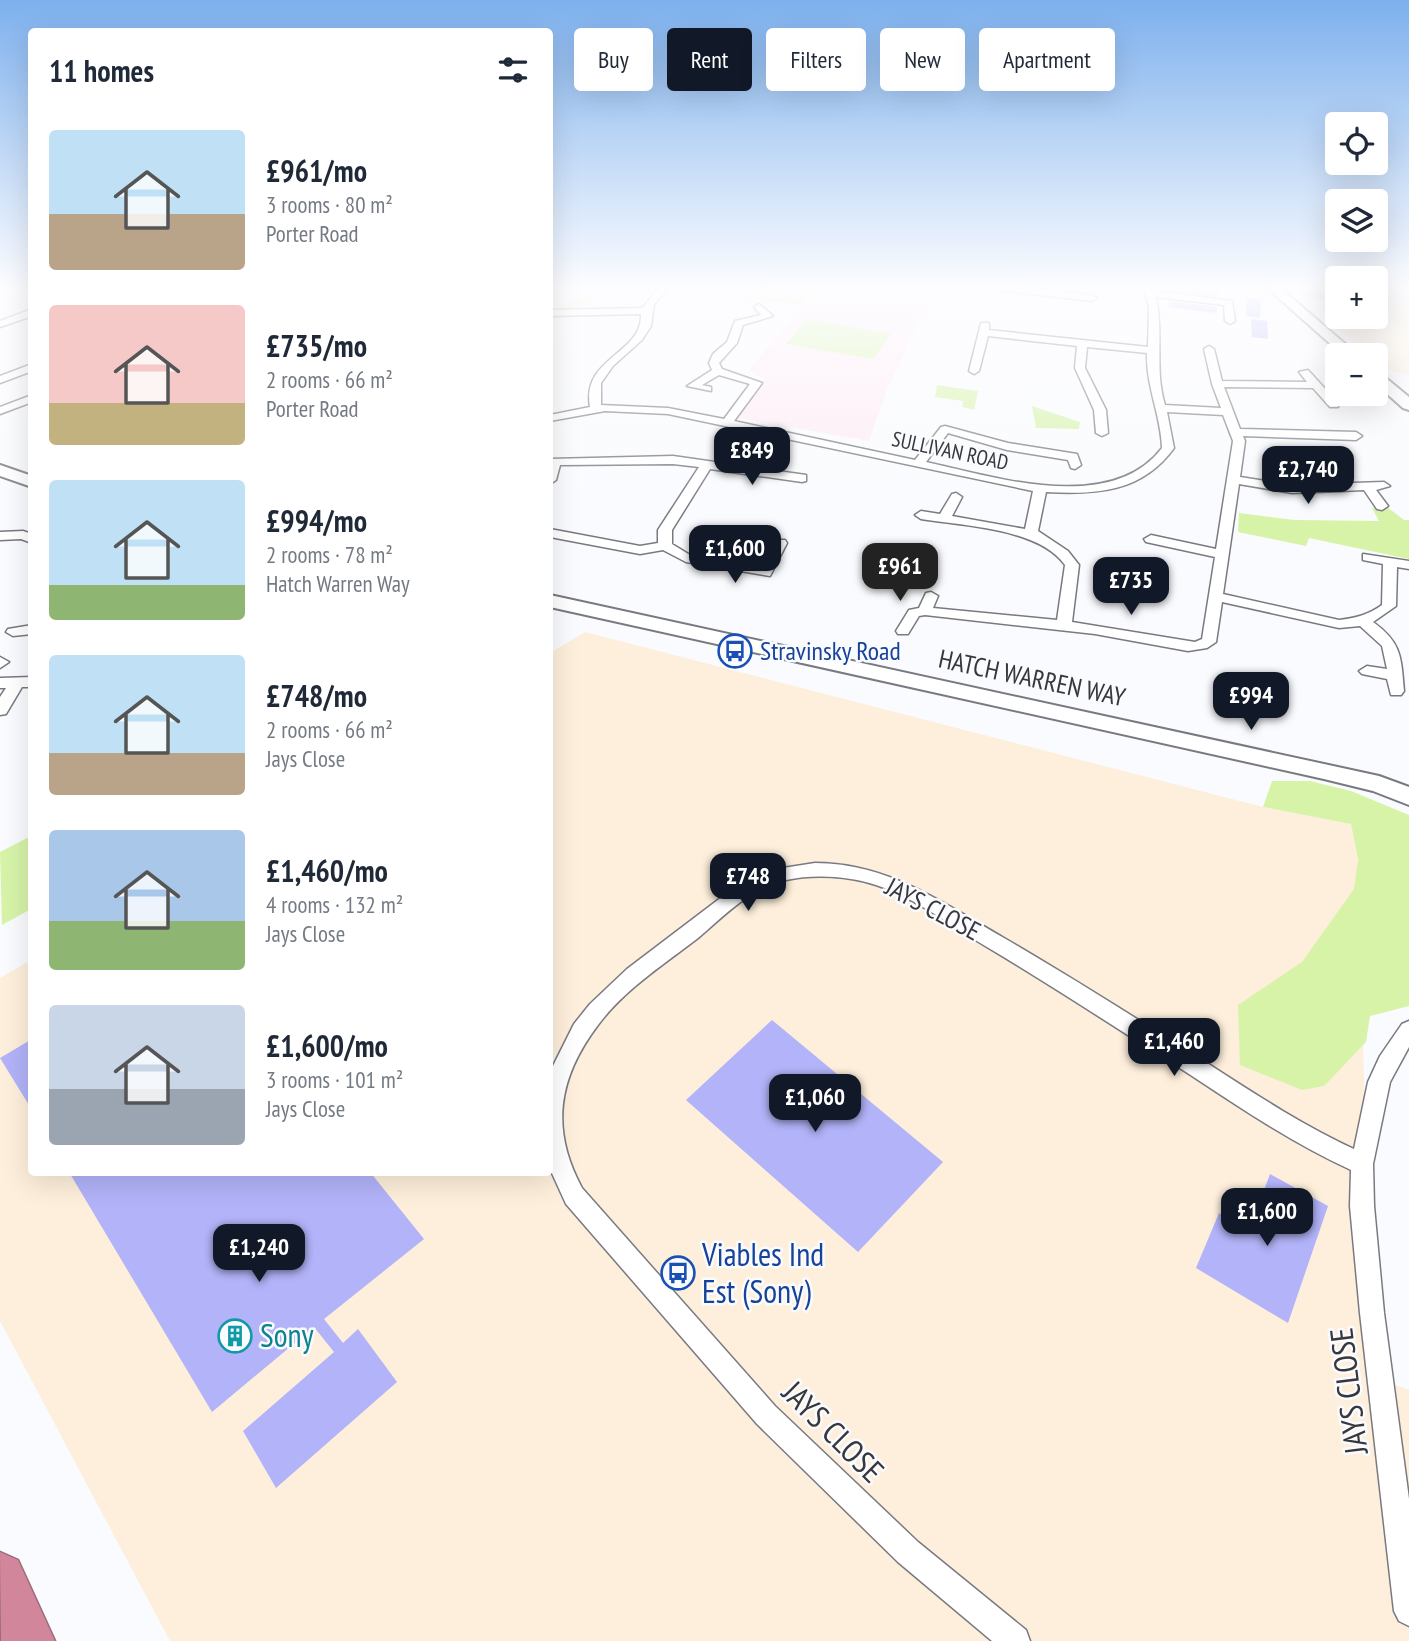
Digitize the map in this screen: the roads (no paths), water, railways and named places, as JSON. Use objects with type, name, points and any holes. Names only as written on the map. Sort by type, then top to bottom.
[{"type":"highway","points":[[0,1578],[29,1641]]},
{"type":"street","points":[[596,408],[592,397],[595,383],[610,363]]},
{"type":"street","points":[[714,363],[718,371],[757,383],[726,424]]},
{"type":"street","points":[[974,371],[976,363]]},
{"type":"street","points":[[1080,363],[1080,368],[1100,410],[1102,433]]},
{"type":"street","name":"SULLIVAN ROAD","points":[[553,417],[596,408],[659,410],[1039,487],[1102,486],[1132,478],[1153,467],[1168,448],[1168,432],[1159,408],[1152,375],[1153,363]]},
{"type":"street","points":[[903,631],[914,613],[925,611],[1064,624],[1188,648],[1209,642],[1239,441],[1217,384],[1212,363]]},
{"type":"street","points":[[5,377],[28,368]]},
{"type":"street","points":[[692,386],[718,371]]},
{"type":"street","points":[[1304,372],[1325,396]]},
{"type":"street","points":[[5,377],[28,382]]},
{"type":"street","points":[[1388,382],[1409,384]]},
{"type":"street","points":[[679,383],[706,390]]},
{"type":"street","points":[[1217,384],[1314,385]]},
{"type":"street","points":[[1388,387],[1409,405]]},
{"type":"street","points":[[2,414],[28,400]]},
{"type":"street","points":[[1159,408],[1229,412]]},
{"type":"street","points":[[918,464],[945,429],[950,414]]},
{"type":"street","points":[[1237,432],[1359,439],[1348,424]]},
{"type":"street","points":[[945,429],[1007,446],[1075,457]]},
{"type":"street","points":[[553,462],[651,459],[707,464],[784,480],[802,478]]},
{"type":"street","points":[[665,546],[665,530],[707,464]]},
{"type":"street","points":[[0,470],[28,480]]},
{"type":"street","points":[[1234,480],[1292,489],[1384,486]]},
{"type":"street","points":[[1367,486],[1382,506]]},
{"type":"street","points":[[1032,534],[1039,487]]},
{"type":"street","points":[[944,518],[956,497]]},
{"type":"street","points":[[921,515],[1032,534],[1063,553],[1072,565],[1064,624]]},
{"type":"street","points":[[0,536],[23,534],[28,537]]},
{"type":"street","points":[[553,534],[640,550],[665,546],[686,558],[765,573]]},
{"type":"street","points":[[1151,539],[1221,554]]},
{"type":"street","points":[[750,587],[765,573],[780,543]]},
{"type":"street","points":[[1368,557],[1408,565]]},
{"type":"street","points":[[1217,597],[1339,624],[1364,622],[1389,606],[1390,561]]},
{"type":"street","points":[[925,611],[931,596]]},
{"type":"street","name":"HATCH WARREN WAY","points":[[553,602],[1378,784],[1409,788]]},
{"type":"street","points":[[1364,622],[1387,641],[1396,655],[1395,683],[1367,671]]},
{"type":"street","points":[[13,632],[28,630]]},
{"type":"street","points":[[0,710],[16,683]]},
{"type":"street","name":"HATCH WARREN WAY","points":[[1378,784],[1409,796]]},
{"type":"street","name":"JAYS CLOSE","points":[[553,1092],[556,1076],[581,1027],[627,979],[748,887],[783,873],[837,871],[863,874],[903,889],[1009,949],[1184,1059],[1262,1113],[1362,1164]]},
{"type":"street","name":"JAYS CLOSE","points":[[1409,1030],[1387,1063],[1379,1082],[1362,1164],[1362,1206],[1372,1313],[1409,1611]]},
{"type":"street","name":"JAYS CLOSE","points":[[553,1150],[559,1171],[574,1196],[766,1415],[908,1552],[1015,1641]]},
{"type":"place","name":"Stravinsky Road","points":[[735,651]]},
{"type":"place","name":"Viables Ind Est (Sony)","points":[[678,1273]]},
{"type":"place","name":"Sony","points":[[235,1336]]}]
